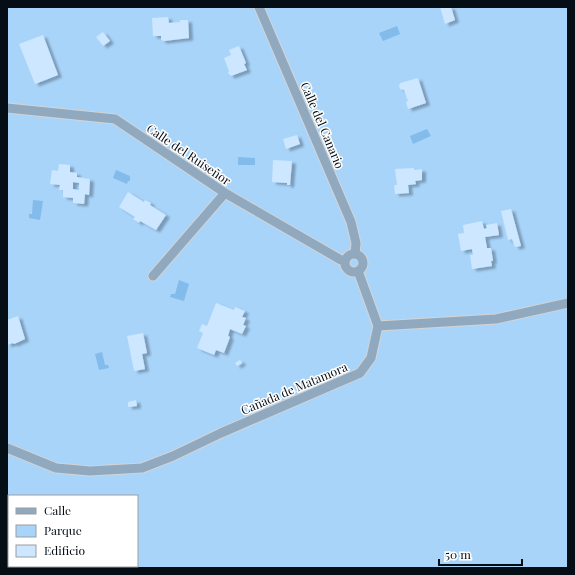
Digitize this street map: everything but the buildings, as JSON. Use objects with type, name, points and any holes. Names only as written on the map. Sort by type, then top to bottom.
[{"type":"street","name":"Calle del Canario","points":[[259,7],[351,222],[356,243],[355,254]]},
{"type":"street","name":"Calle del Ruiseñor","points":[[7,108],[115,119],[224,193],[345,261]]},
{"type":"street","points":[[154,276],[224,193]]},
{"type":"street","points":[[355,254],[361,258],[362,265],[358,271],[354,272],[347,269],[345,261],[347,257],[355,254]]},
{"type":"street","points":[[358,271],[378,326],[496,319],[568,303]]},
{"type":"street","name":"Cañada de Matamora","points":[[7,448],[56,468],[90,471],[142,468],[360,373],[371,358],[378,326]]},
{"type":"green space","points":[[7,7],[568,7],[568,568],[7,568]]},
{"type":"shaded area","points":[[397,26],[400,34],[383,41],[379,33]]},
{"type":"shaded area","points":[[427,129],[431,136],[413,144],[410,136]]},
{"type":"shaded area","points":[[238,157],[255,158],[255,165],[238,165]]},
{"type":"shaded area","points":[[116,170],[130,176],[130,181],[128,181],[127,184],[113,178]]},
{"type":"shaded area","points":[[33,200],[43,201],[40,220],[29,218],[29,214],[32,214]]},
{"type":"shaded area","points":[[179,280],[189,284],[184,301],[170,297],[171,294],[175,294]]},
{"type":"shaded area","points":[[102,352],[105,365],[108,365],[109,368],[99,370],[95,354]]}]
